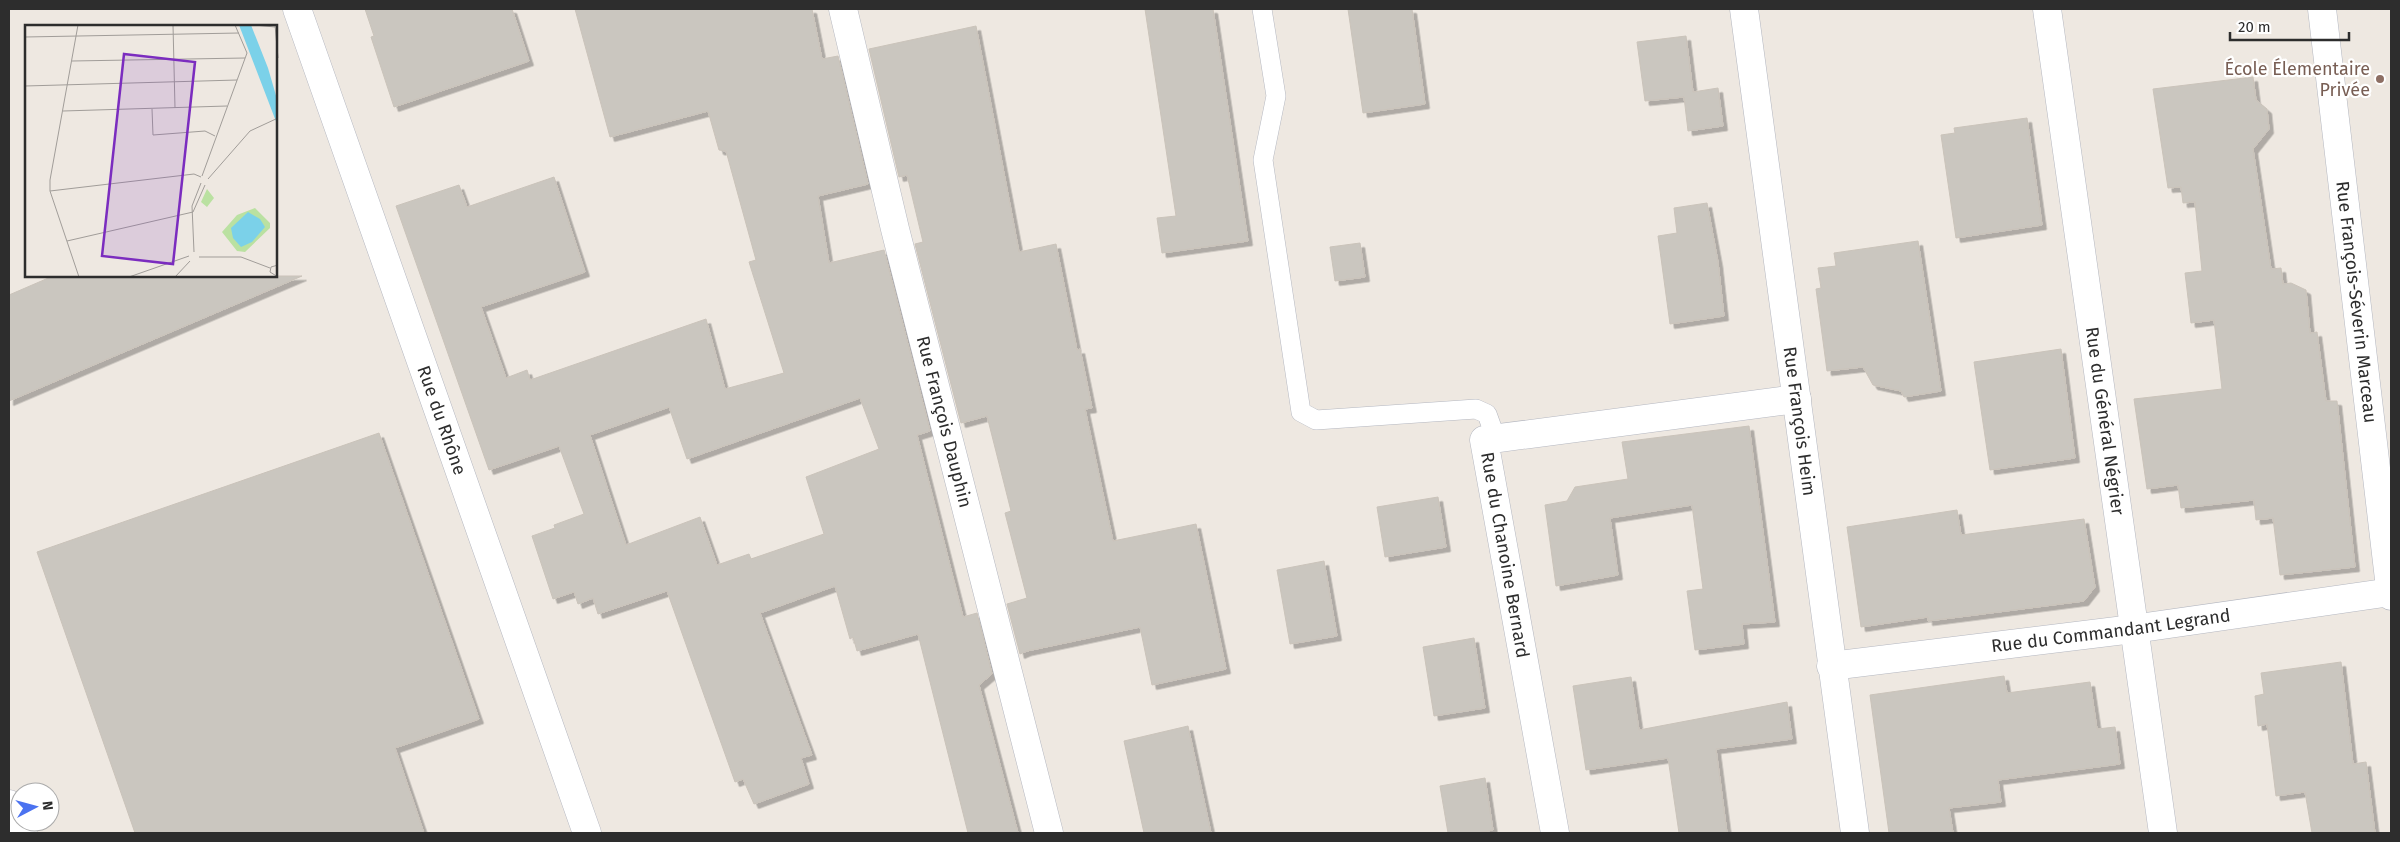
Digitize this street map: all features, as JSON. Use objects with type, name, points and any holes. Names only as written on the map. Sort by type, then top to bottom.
[{"type":"street","name":"Rue du Rhône","points":[[297,9],[587,833]]},
{"type":"street","name":"Rue François Dauphin","points":[[844,9],[893,219],[1049,833]]},
{"type":"street","name":"Rue François Heim","points":[[1744,9],[1854,833]]},
{"type":"street","name":"Rue du Général Négrier","points":[[2047,9],[2163,833]]},
{"type":"street","name":"Rue François-Séverin Marceau","points":[[2322,9],[2391,594]]},
{"type":"street","name":"Rue du Chanoine Bernard","points":[[1555,833],[1484,440],[1797,399]]},
{"type":"street","name":"Rue du Commandant Legrand","points":[[1831,666],[2133,629],[2391,594]]},
{"type":"street","points":[[9,804],[23,833]]},
{"type":"lane","points":[[1262,9],[1276,96],[1263,160],[1301,412],[1316,420],[1476,409],[1487,414],[1496,439]]},
{"type":"building","points":[[365,9],[512,9],[529,61],[394,107],[371,37],[374,36]]},
{"type":"building","points":[[575,9],[812,9],[822,59],[838,56],[868,184],[818,196],[829,263],[884,250],[930,431],[917,435],[963,617],[977,613],[992,674],[979,685],[1018,833],[968,833],[918,634],[857,651],[853,637],[850,639],[835,586],[760,613],[812,755],[801,758],[809,784],[754,804],[743,779],[735,782],[667,591],[598,614],[593,598],[578,604],[574,592],[553,599],[532,536],[555,528],[554,525],[584,514],[559,446],[489,470],[396,206],[459,185],[467,207],[554,177],[585,272],[481,307],[506,378],[527,370],[530,380],[706,319],[725,389],[784,373],[749,262],[756,260],[726,151],[719,150],[708,111],[610,137]],"holes":[[[860,398],[879,449],[806,477],[824,534],[751,559],[749,554],[717,565],[700,517],[626,545],[590,435],[669,407],[687,459]]]},
{"type":"building","points":[[1145,9],[1213,9],[1248,241],[1162,253],[1157,218],[1176,216]]},
{"type":"building","points":[[1348,9],[1412,9],[1425,104],[1363,113]]},
{"type":"building","points":[[976,26],[1019,252],[1056,244],[1077,350],[1080,349],[1092,408],[1085,409],[1113,541],[1196,524],[1226,669],[1152,685],[1140,627],[1020,654],[1007,604],[1027,598],[1005,513],[1011,511],[987,416],[961,423],[915,244],[923,242],[907,175],[899,177],[869,49]]},
{"type":"building","points":[[1686,36],[1693,92],[1718,88],[1723,126],[1688,131],[1684,97],[1645,101],[1637,42]]},
{"type":"building","points":[[2253,77],[2256,100],[2267,109],[2269,129],[2253,149],[2271,269],[2281,268],[2283,284],[2291,283],[2306,290],[2310,333],[2317,332],[2326,401],[2337,401],[2355,567],[2280,575],[2273,518],[2256,520],[2254,500],[2181,508],[2178,485],[2147,489],[2134,399],[2222,389],[2214,320],[2191,323],[2185,273],[2202,271],[2195,202],[2183,203],[2181,187],[2168,188],[2153,89]]},
{"type":"building","points":[[2027,118],[2042,225],[1956,238],[1941,135],[1955,133],[1954,128]]},
{"type":"building","points":[[1707,203],[1718,262],[1724,316],[1670,324],[1658,236],[1677,233],[1674,208]]},
{"type":"building","points":[[1918,241],[1941,391],[1904,397],[1901,391],[1873,385],[1863,367],[1827,371],[1816,289],[1821,288],[1818,268],[1836,266],[1834,253]]},
{"type":"building","points":[[1360,243],[1365,277],[1335,281],[1330,247]]},
{"type":"building","points":[[278,276],[302,276],[9,401],[9,295],[48,278],[278,278]]},
{"type":"building","points":[[2061,349],[2075,458],[1990,470],[1974,362]]},
{"type":"building","points":[[1749,426],[1775,622],[1742,624],[1744,644],[1695,650],[1687,591],[1703,589],[1692,505],[1610,518],[1618,575],[1556,586],[1545,505],[1567,501],[1575,487],[1628,479],[1622,442]]},
{"type":"building","points":[[379,433],[479,719],[395,748],[424,833],[135,833],[37,552]]},
{"type":"building","points":[[1438,497],[1446,547],[1385,557],[1377,507]]},
{"type":"building","points":[[1957,510],[1961,535],[2084,519],[2095,587],[2084,601],[1928,621],[1928,617],[1861,627],[1847,527]]},
{"type":"building","points":[[1324,561],[1337,636],[1290,644],[1277,570]]},
{"type":"building","points":[[1474,638],[1485,708],[1434,716],[1423,647]]},
{"type":"building","points":[[2341,662],[2353,764],[2366,762],[2375,833],[2312,833],[2305,792],[2276,796],[2267,724],[2258,726],[2255,696],[2264,694],[2261,673]]},
{"type":"building","points":[[2004,676],[2007,693],[2090,682],[2097,729],[2115,727],[2120,764],[1998,780],[2001,802],[1949,808],[1953,833],[1889,833],[1870,695]]},
{"type":"building","points":[[1631,677],[1639,730],[1787,702],[1792,739],[1716,749],[1727,833],[1679,833],[1668,758],[1586,770],[1573,686]]},
{"type":"building","points":[[1188,726],[1211,833],[1144,833],[1124,741]]},
{"type":"building","points":[[1485,778],[1493,830],[1477,833],[1448,833],[1440,786]]},
{"type":"place","name":"École Élementaire Privée","points":[[2380,79]]}]
